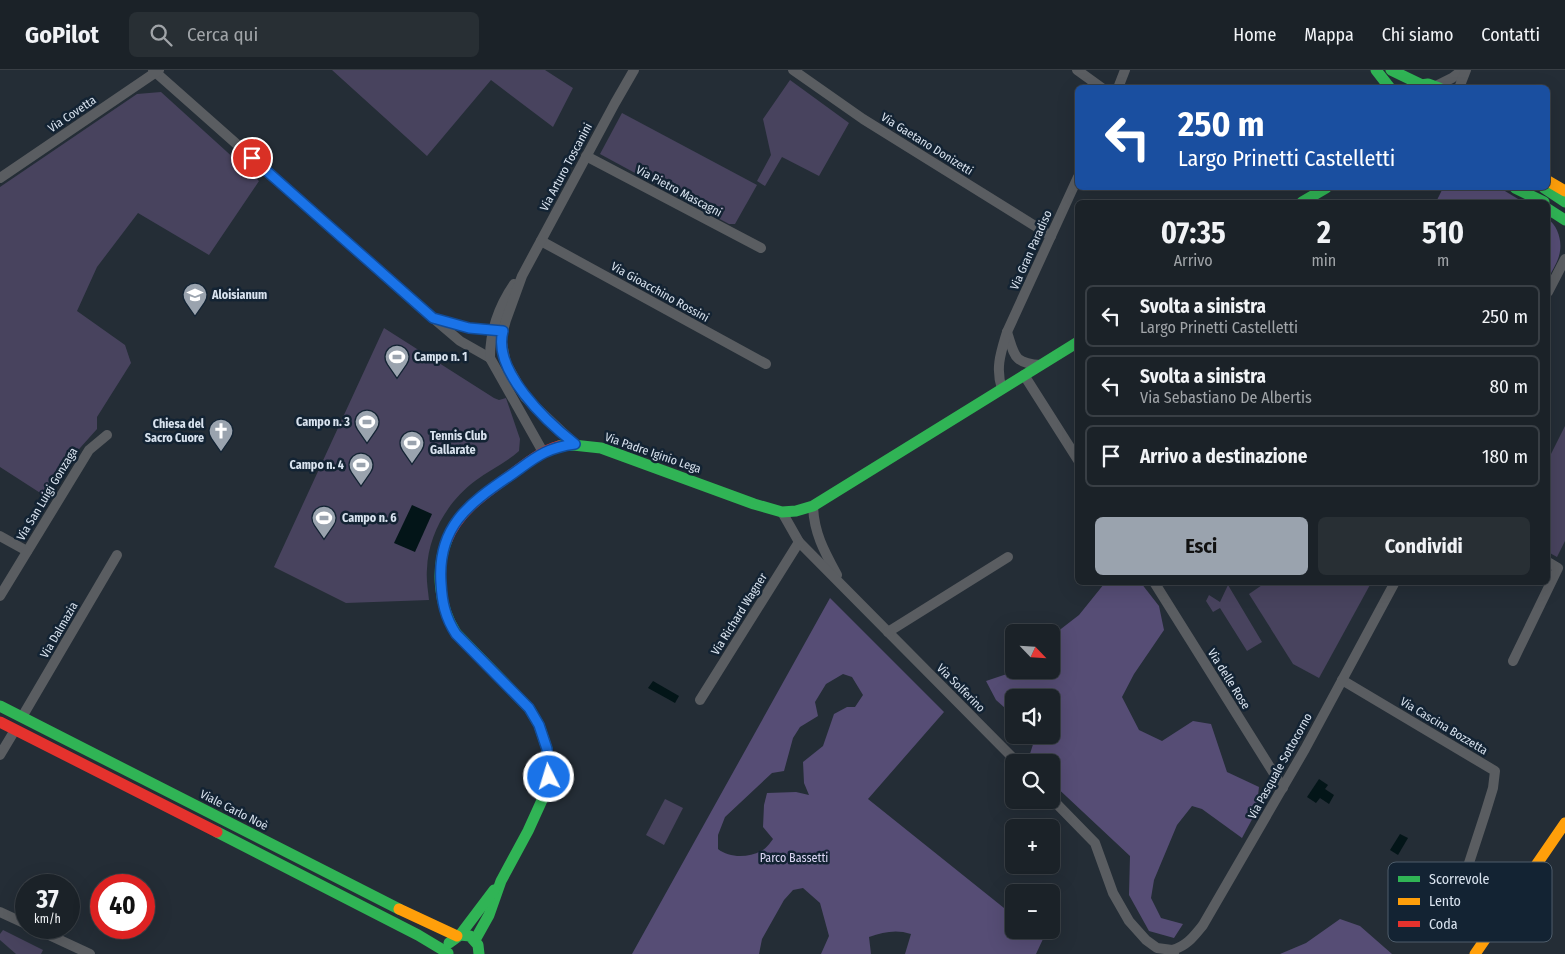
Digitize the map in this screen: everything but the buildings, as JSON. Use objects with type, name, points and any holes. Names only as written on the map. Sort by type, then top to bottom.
[{"type":"street","name":"Via Arturo Toscanini","points":[[499,333],[505,298],[522,276],[634,70]]},
{"type":"street","name":"Via Gaetano Donizetti","points":[[793,70],[862,119],[1051,236]]},
{"type":"street","points":[[1077,70],[1098,85]]},
{"type":"street","points":[[1119,85],[1125,70]]},
{"type":"street","points":[[1376,70],[1388,85]]},
{"type":"street","points":[[1391,70],[1414,85]]},
{"type":"street","points":[[1441,85],[1465,70]]},
{"type":"street","points":[[1460,85],[1465,70]]},
{"type":"street","points":[[156,71],[433,318],[460,341],[490,358]]},
{"type":"street","name":"Via Covetta","points":[[0,178],[156,71]]},
{"type":"street","name":"Via Pietro Mascagni","points":[[586,156],[761,248]]},
{"type":"street","points":[[1550,182],[1565,191]]},
{"type":"street","name":"Via Gran Paradiso","points":[[1002,388],[998,377],[1000,354],[1007,332],[1075,184]]},
{"type":"street","points":[[1305,200],[1323,190]]},
{"type":"street","points":[[1518,190],[1535,200]]},
{"type":"street","points":[[1519,190],[1540,200]]},
{"type":"street","points":[[1546,190],[1565,202]]},
{"type":"street","points":[[1550,206],[1564,220]]},
{"type":"street","points":[[1550,210],[1564,220]]},
{"type":"street","name":"Via Gioacchino Rossini","points":[[541,241],[766,364]]},
{"type":"street","points":[[1550,288],[1565,259]]},
{"type":"street","points":[[433,318],[469,328],[499,333]]},
{"type":"street","points":[[1007,332],[1015,357],[1026,364],[1041,364]]},
{"type":"street","points":[[474,349],[490,341],[499,333]]},
{"type":"street","points":[[499,333],[506,363],[525,397],[575,444]]},
{"type":"street","points":[[490,341],[490,358],[543,452]]},
{"type":"street","name":"Via Padre Iginio Lega","points":[[477,946],[501,882],[528,832],[543,798],[549,777],[547,749],[539,725],[529,708],[456,634],[447,620],[442,600],[440,565],[446,541],[453,524],[463,512],[504,479],[543,452],[557,446],[575,444],[602,448],[754,504],[782,512],[796,511],[813,506],[1075,344]]},
{"type":"street","points":[[1024,375],[1075,455]]},
{"type":"street","name":"Via San Luigi Gonzaga","points":[[0,596],[89,450],[106,435]]},
{"type":"street","name":"Via Solferino","points":[[813,506],[814,524],[822,548],[844,587]]},
{"type":"street","name":"Via Solferino","points":[[782,512],[799,542],[1009,754]]},
{"type":"street","points":[[0,536],[27,551]]},
{"type":"street","name":"Via Richard Wagner","points":[[700,700],[799,542]]},
{"type":"street","name":"Via Dalmazia","points":[[22,717],[117,555]]},
{"type":"street","points":[[888,632],[1008,557]]},
{"type":"street","points":[[1550,563],[1558,568],[1550,585]]},
{"type":"street","name":"Via delle Rose","points":[[1156,585],[1283,788]]},
{"type":"street","name":"Via Pasquale Sottocorno","points":[[1173,952],[1193,938],[1203,925],[1283,788],[1393,585]]},
{"type":"street","points":[[1513,661],[1550,585]]},
{"type":"street","name":"Via Cascina Bozzetta","points":[[1342,680],[1494,771],[1493,788],[1486,814],[1468,862]]},
{"type":"street","name":"Viale Carlo Noè","points":[[0,706],[424,921],[458,936],[470,936],[477,946],[493,954]]},
{"type":"street","points":[[0,722],[418,935],[448,954],[449,943],[458,936]]},
{"type":"street","points":[[0,755],[15,730]]},
{"type":"street","points":[[1060,807],[1095,842],[1113,893],[1129,920],[1146,940],[1157,948],[1173,952]]},
{"type":"street","points":[[1538,862],[1565,823]]},
{"type":"street","name":"Via Padre Iginio Lega","points":[[458,936],[501,882]]},
{"type":"street","points":[[0,912],[15,919]]},
{"type":"street","points":[[58,939],[90,954]]},
{"type":"street","points":[[1475,954],[1483,942]]},
{"type":"shaded area","points":[[332,70],[545,70],[573,88],[553,127],[491,80],[427,156]]},
{"type":"shaded area","points":[[790,80],[849,123],[819,176],[782,157],[765,186],[757,181],[771,155],[763,119]]},
{"type":"shaded area","points":[[161,92],[259,181],[209,255],[138,213],[97,267],[77,311],[125,345],[131,363],[97,417],[97,429],[80,448],[45,496],[0,467],[0,187],[137,94]]},
{"type":"shaded area","points":[[622,113],[757,185],[735,224],[729,224],[600,154]]},
{"type":"shaded area","name":"Tennis Club Gallarate","points":[[384,328],[494,398],[499,400],[506,398],[520,439],[519,451],[465,489],[456,498],[441,520],[428,556],[429,600],[346,603],[274,567]]},
{"type":"shaded area","points":[[1565,426],[1565,541],[1557,557],[1550,553],[1550,456]]},
{"type":"shaded area","points":[[412,505],[432,514],[415,552],[394,543]]},
{"type":"shaded area","points":[[1228,585],[1262,642],[1247,651],[1220,608],[1213,612],[1206,601],[1209,595],[1220,602]]},
{"type":"shaded area","points":[[1262,585],[1370,585],[1319,678],[1293,664],[1249,594]]},
{"type":"shaded area","points":[[653,681],[679,696],[675,703],[648,688]]},
{"type":"shaded area","points":[[1319,779],[1328,785],[1325,789],[1334,795],[1329,804],[1320,798],[1316,803],[1307,797]]},
{"type":"shaded area","points":[[665,799],[683,808],[664,845],[646,835]]},
{"type":"shaded area","points":[[1400,834],[1408,838],[1398,855],[1390,850]]},
{"type":"shaded area","points":[[3,930],[15,936],[15,939],[21,939],[43,950],[41,954],[16,954],[0,940],[0,934]]},
{"type":"green space","points":[[1442,190],[1503,190],[1520,200],[1437,200]]},
{"type":"green space","points":[[1550,221],[1556,229],[1559,238],[1560,247],[1556,264],[1550,275]]},
{"type":"green space","points":[[1103,585],[1143,585],[1159,606],[1164,630],[1134,674],[1122,697],[1139,730],[1162,741],[1193,721],[1211,724],[1227,772],[1259,787],[1256,812],[1242,838],[1202,809],[1192,806],[1177,825],[1154,880],[1151,898],[1161,918],[1183,924],[1174,938],[1149,931],[1129,895],[1130,856],[1060,790],[1060,754],[1030,754],[1033,744],[1060,744],[1060,689],[1005,689],[1005,708],[996,700],[986,681],[1005,675],[1005,679],[1060,679],[1060,630],[1079,615]]},
{"type":"green space","name":"Parco Bassetti","points":[[830,598],[944,712],[868,799],[1005,909],[1005,939],[1043,939],[1036,954],[905,954],[911,934],[890,932],[869,937],[871,954],[821,954],[829,936],[820,903],[803,888],[793,890],[784,900],[762,939],[759,954],[632,954]],"holes":[[[843,674],[852,677],[863,695],[855,707],[847,707],[834,714],[823,746],[803,762],[804,783],[809,795],[796,792],[767,793],[764,805],[763,827],[773,839],[768,846],[756,853],[739,856],[728,854],[718,849],[718,835],[725,817],[772,773],[784,771],[793,738],[800,727],[818,716],[815,702],[826,684]]]},
{"type":"green space","points":[[1340,919],[1360,926],[1392,954],[1280,954],[1306,943]]},
{"type":"traffic: fast","points":[[1376,70],[1388,85]]},
{"type":"traffic: fast","points":[[1391,70],[1420,84]]},
{"type":"traffic: fast","points":[[1420,85],[1431,85]]},
{"type":"traffic: fast","points":[[1305,200],[1323,190]]},
{"type":"traffic: fast","points":[[1519,190],[1540,200]]},
{"type":"traffic: fast","points":[[1547,190],[1565,202]]},
{"type":"traffic: fast","points":[[1550,210],[1565,220]]},
{"type":"traffic: fast","points":[[559,446],[573,445],[601,448],[754,504],[782,512],[796,511],[813,506],[1075,344]]},
{"type":"traffic: fast","points":[[447,540],[443,551],[440,575],[443,600],[450,623],[456,633],[529,708],[539,725],[547,749],[549,777],[543,798],[528,831],[501,881],[489,915],[475,940]]},
{"type":"traffic: fast","points":[[0,706],[399,909]]},
{"type":"traffic: fast","points":[[217,832],[418,935],[448,953]]},
{"type":"traffic: fast","points":[[460,935],[494,890]]},
{"type":"traffic: fast","points":[[449,943],[460,935],[470,936],[478,945],[479,954]]},
{"type":"traffic: slow","points":[[1550,182],[1565,191]]},
{"type":"traffic: slow","points":[[1538,862],[1565,823]]},
{"type":"traffic: slow","points":[[399,909],[457,936]]},
{"type":"traffic: slow","points":[[1475,954],[1483,942]]},
{"type":"traffic: jam","points":[[447,540],[452,529],[466,511],[483,495],[534,458],[559,446]]},
{"type":"traffic: jam","points":[[0,722],[217,832]]},
{"type":"place","name":"Aloisianum","points":[[195,316]]},
{"type":"place","name":"Campo n. 1","points":[[397,378]]},
{"type":"place","name":"Campo n. 3","points":[[367,443]]},
{"type":"place","name":"Chiesa del Sacro Cuore","points":[[221,452]]},
{"type":"place","name":"Tennis Club Gallarate","points":[[412,464]]},
{"type":"place","name":"Campo n. 4","points":[[361,486]]},
{"type":"place","name":"Campo n. 6","points":[[324,539]]},
{"type":"route","points":[[252,158],[433,318],[469,328],[503,331],[501,343],[506,363],[525,397],[563,435],[575,444],[557,446],[543,452],[504,479],[463,512],[453,524],[446,541],[440,565],[442,600],[447,620],[456,634],[515,696],[529,708],[539,725],[547,749],[549,777]]}]
